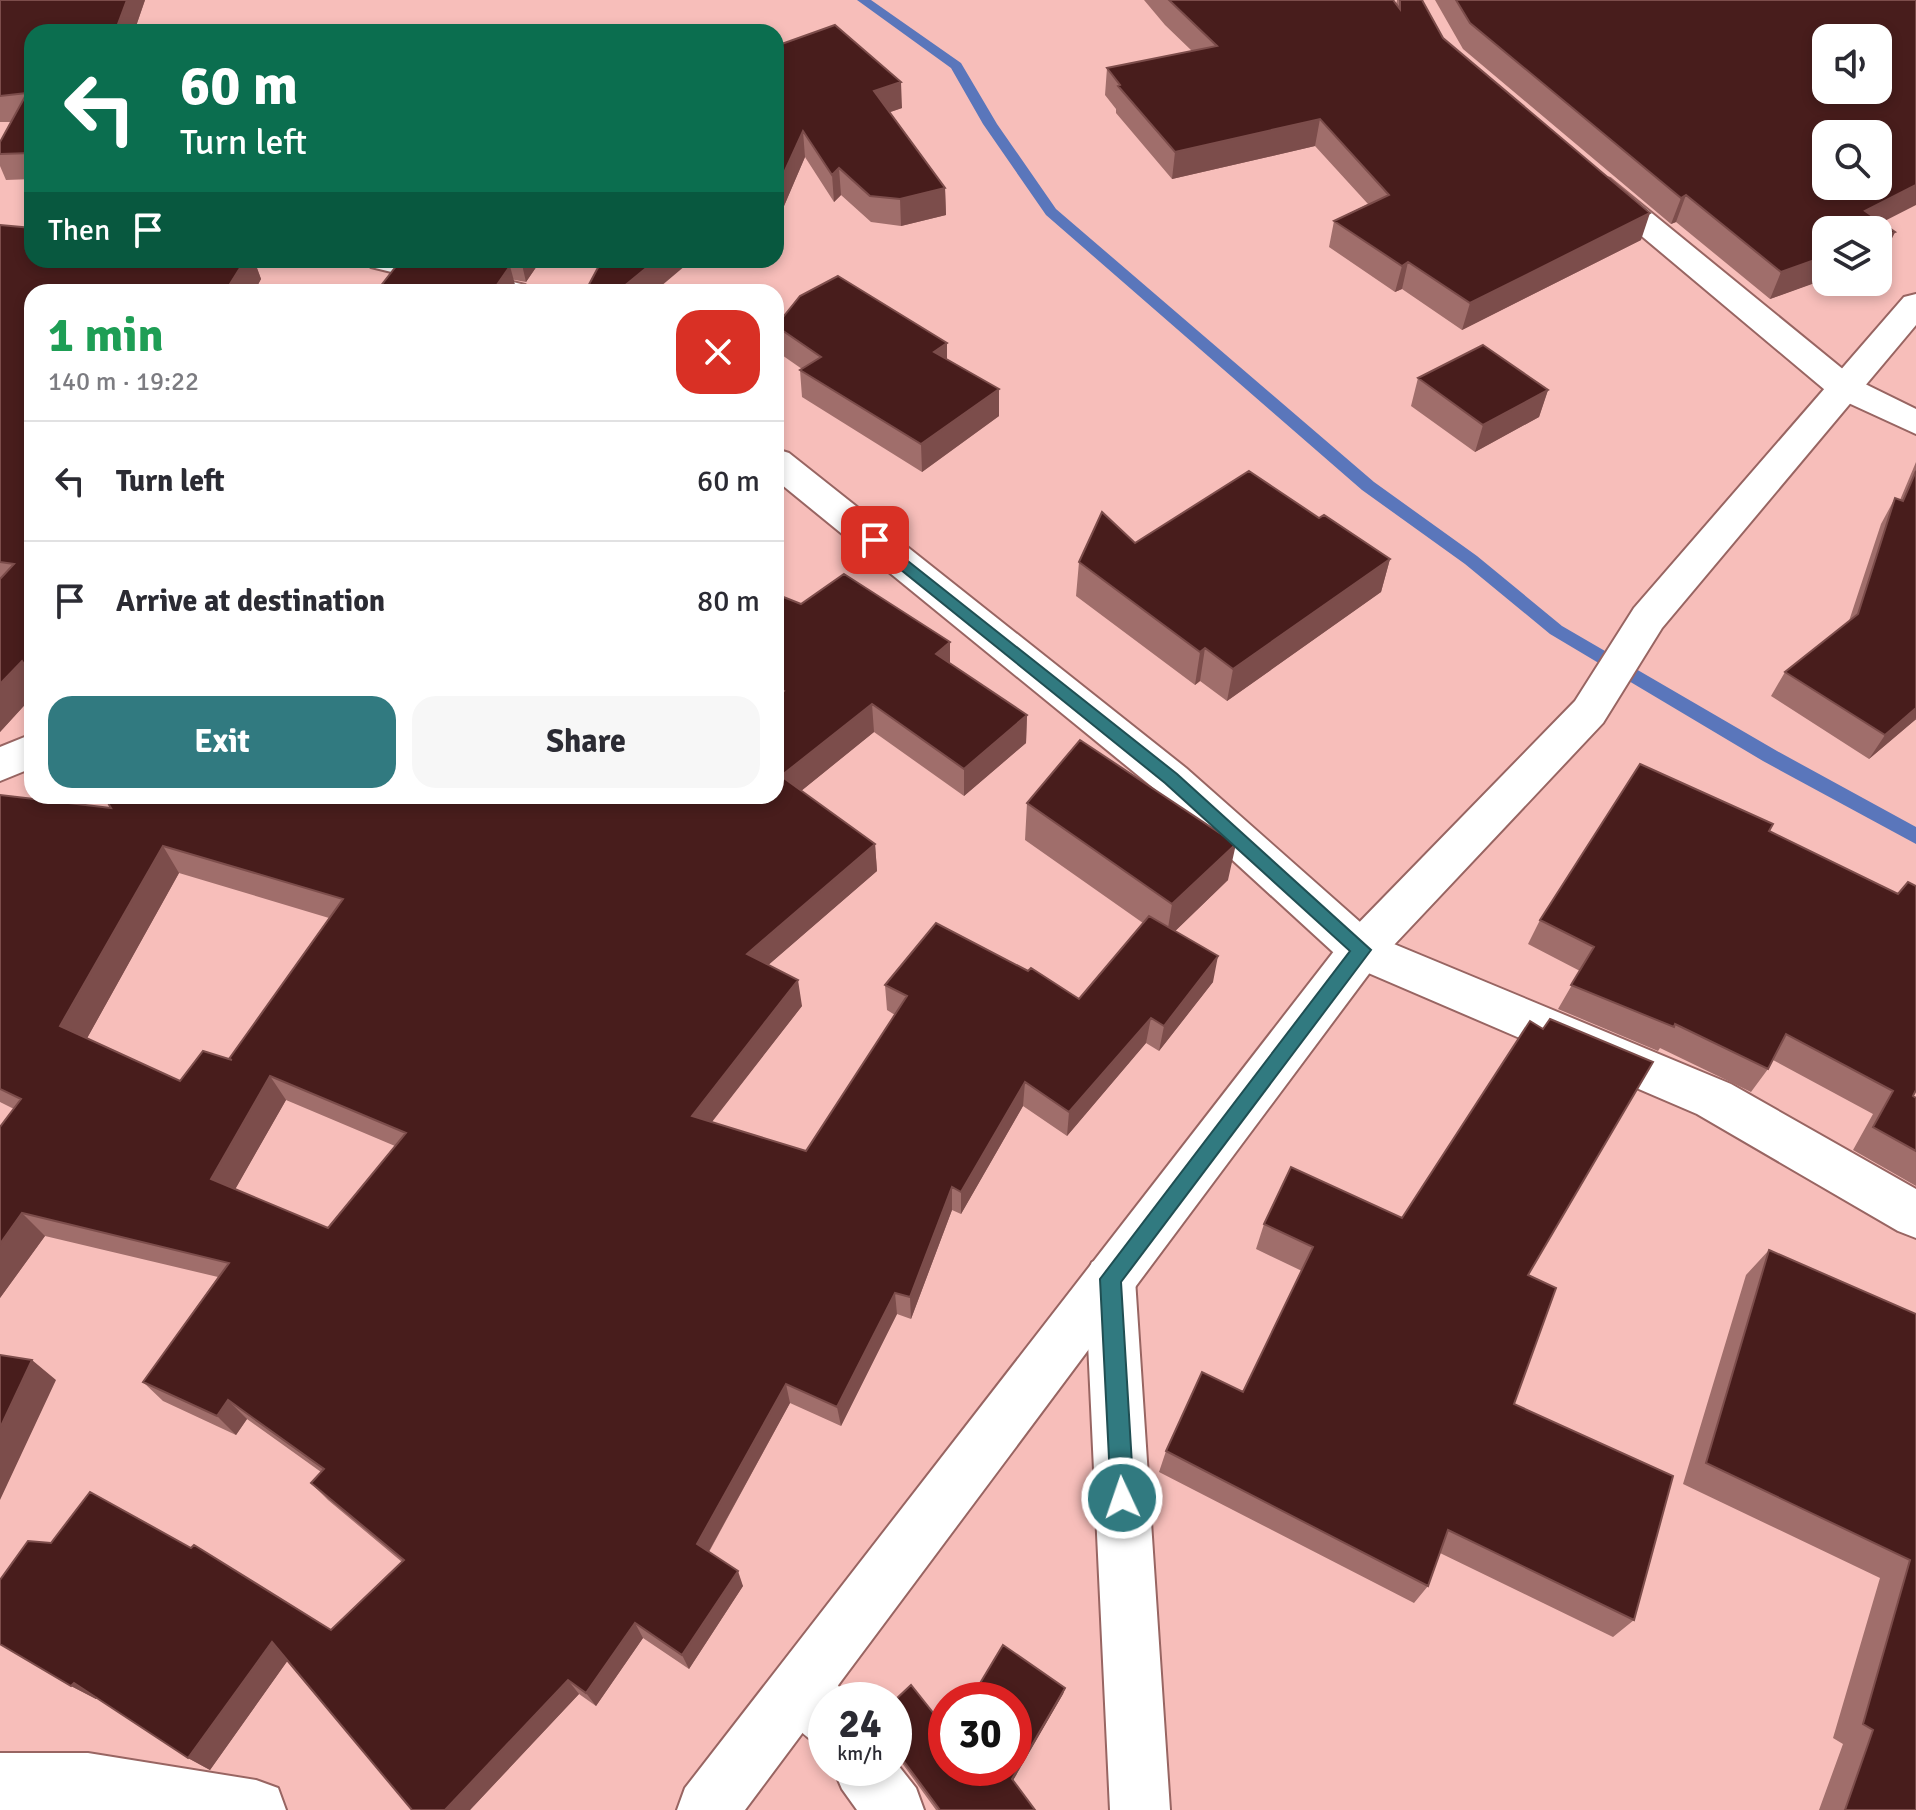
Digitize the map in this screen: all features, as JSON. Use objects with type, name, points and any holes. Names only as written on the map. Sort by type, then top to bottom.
[{"type":"street","points":[[1582,171],[1843,387],[1916,423]]},
{"type":"street","points":[[415,268],[480,284]]},
{"type":"street","points":[[828,1682],[1110,1279],[1361,950],[1589,712],[1648,618],[1916,304]]},
{"type":"street","points":[[784,467],[1171,779],[1361,950],[1714,1099],[1916,1215]]},
{"type":"street","points":[[0,765],[24,754]]},
{"type":"street","points":[[1110,1279],[1140,1810]]},
{"type":"street","points":[[707,1810],[808,1708]]},
{"type":"street","points":[[0,1783],[88,1783],[256,1810]]},
{"type":"street","points":[[876,1786],[894,1810]]},
{"type":"building","points":[[0,0],[127,0],[118,24],[24,24],[24,93],[0,96]]},
{"type":"building","points":[[1169,0],[1393,0],[1400,9],[1400,0],[1422,0],[1443,38],[1650,213],[1470,303],[1408,262],[1402,266],[1334,221],[1389,195],[1320,119],[1175,152],[1118,86],[1107,68],[1217,46]]},
{"type":"building","points":[[1456,0],[1916,0],[1916,185],[1892,197],[1892,120],[1812,120],[1812,200],[1887,200],[1865,211],[1872,216],[1812,216],[1812,261],[1781,272],[1686,195],[1681,198],[1470,23]]},
{"type":"building","points":[[835,25],[901,82],[874,91],[945,188],[900,199],[870,196],[839,168],[832,175],[803,131],[784,173],[784,43]]},
{"type":"building","points":[[24,98],[24,153],[0,154],[0,142]]},
{"type":"building","points":[[0,225],[24,227],[24,268],[240,268],[230,284],[24,284],[24,664],[22,661],[0,684],[0,579],[14,564],[0,562]]},
{"type":"building","points":[[395,268],[509,268],[498,284],[382,284]]},
{"type":"building","points":[[598,268],[646,268],[627,284],[589,284]]},
{"type":"building","points":[[838,276],[947,343],[934,352],[999,389],[921,444],[800,370],[821,357],[784,332],[784,316],[800,296]]},
{"type":"building","points":[[1483,345],[1548,390],[1483,425],[1418,378]]},
{"type":"building","points":[[1249,471],[1319,518],[1324,515],[1390,559],[1233,669],[1205,648],[1200,652],[1079,562],[1102,512],[1135,543]]},
{"type":"building","points":[[1916,471],[1916,708],[1885,735],[1785,672],[1858,614],[1895,498],[1903,501]]},
{"type":"building","points":[[844,574],[950,642],[936,654],[1027,715],[964,769],[872,704],[784,774],[784,597],[801,604]]},
{"type":"building","points":[[1080,740],[1236,844],[1172,904],[1027,803]]},
{"type":"building","points":[[1640,764],[1773,824],[1769,831],[1898,894],[1908,882],[1916,886],[1916,1090],[1913,1096],[1916,1098],[1916,1151],[1873,1127],[1893,1091],[1786,1034],[1768,1069],[1675,1024],[1674,1027],[1571,985],[1594,947],[1540,920]]},
{"type":"building","points":[[784,778],[875,844],[747,954],[798,980],[692,1116],[806,1151],[907,996],[885,985],[936,923],[1028,971],[1031,968],[1079,999],[1149,916],[1218,956],[1164,1026],[1151,1018],[1069,1112],[1025,1082],[961,1192],[952,1187],[910,1297],[895,1293],[837,1407],[786,1384],[697,1544],[738,1571],[682,1655],[635,1623],[586,1693],[568,1680],[445,1810],[412,1810],[272,1642],[188,1758],[74,1683],[71,1686],[0,1644],[0,1580],[28,1541],[51,1543],[90,1492],[191,1548],[194,1545],[331,1630],[404,1560],[311,1483],[324,1469],[228,1400],[217,1416],[143,1382],[229,1263],[22,1213],[0,1244],[0,1127],[21,1099],[0,1089],[0,795],[24,798],[24,804],[77,804],[111,808],[109,804],[784,804]],"holes":[[[163,846],[343,899],[229,1059],[232,1060],[203,1051],[180,1081],[60,1026]],[[270,1076],[406,1133],[328,1228],[211,1179]]]},
{"type":"building","points":[[1550,1019],[1653,1062],[1528,1275],[1556,1288],[1514,1404],[1673,1476],[1634,1620],[1448,1530],[1428,1586],[1166,1451],[1202,1372],[1243,1392],[1313,1247],[1264,1224],[1291,1167],[1402,1218],[1530,1021],[1543,1029]]},
{"type":"building","points":[[1769,1250],[1916,1314],[1916,1810],[1845,1810],[1873,1730],[1863,1724],[1910,1560],[1706,1463]]},
{"type":"building","points":[[0,1355],[32,1360],[0,1428]]},
{"type":"building","points":[[1003,1645],[1065,1688],[1032,1745],[1032,1682],[981,1682]]},
{"type":"building","points":[[912,1686],[928,1706],[928,1786],[1017,1786],[1035,1810],[940,1810],[912,1772]]},
{"type":"waterway","points":[[863,0],[956,66],[990,124],[1051,212],[1368,486],[1471,560],[1556,630],[1770,756],[1916,836]]},
{"type":"route","points":[[875,540],[1171,779],[1361,950],[1110,1279],[1122,1498]]}]
